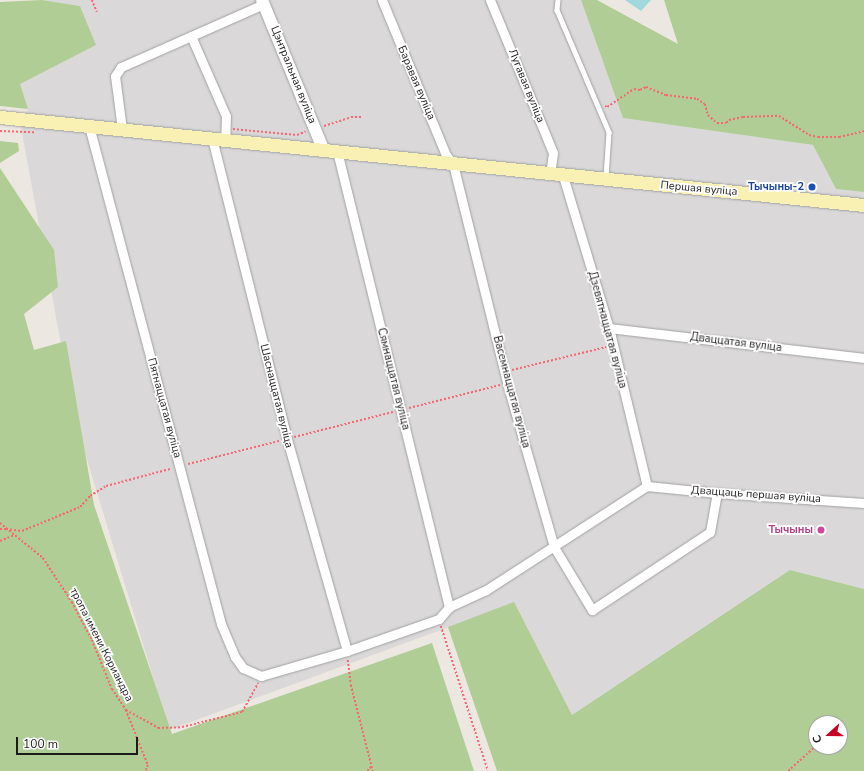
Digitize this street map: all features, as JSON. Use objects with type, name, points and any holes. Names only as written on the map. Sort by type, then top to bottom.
[{"type":"main road","name":"Першая вуліца","points":[[0,117],[212,138],[226,134],[338,151],[453,164],[864,205]]},
{"type":"street","name":"Баравая вуліца","points":[[382,0],[446,155],[453,164]]},
{"type":"street","name":"Лугавая вуліца","points":[[490,0],[553,153],[550,174]]},
{"type":"street","points":[[122,129],[115,76],[121,67],[263,2]]},
{"type":"street","name":"Цэнтральная вуліца","points":[[263,2],[323,149]]},
{"type":"street","points":[[191,36],[226,116],[226,134]]},
{"type":"street","name":"Пятнаццатая вуліца","points":[[89,126],[226,640],[243,668],[261,676]]},
{"type":"street","name":"Шаснаццатая вуліца","points":[[212,138],[286,439],[346,651]]},
{"type":"street","name":"Сямнаццатая вуліца","points":[[338,151],[449,608]]},
{"type":"street","name":"Васемнаццатая вуліца","points":[[453,164],[507,383],[554,547],[592,610],[710,532],[717,493]]},
{"type":"street","name":"Дзевятнаццатая вуліца","points":[[563,176],[608,328],[647,486]]},
{"type":"street","name":"Дваццатая вуліца","points":[[608,328],[864,358]]},
{"type":"street","points":[[261,676],[346,651],[439,619],[449,608],[486,590],[647,486]]},
{"type":"street","name":"Дваццаць першая вуліца","points":[[647,486],[717,493],[864,503]]},
{"type":"lane","points":[[558,0],[557,10],[610,132],[606,180]]},
{"type":"path","points":[[92,0],[97,12]]},
{"type":"path","points":[[594,97],[607,107],[623,94],[646,87],[666,95],[697,99],[705,104],[708,115],[717,123],[726,123],[729,120],[743,117],[779,116],[809,135],[818,137],[839,137],[864,131]]},
{"type":"path","points":[[226,134],[297,135],[351,117],[361,117]]},
{"type":"path","points":[[0,131],[38,131]]},
{"type":"path","points":[[505,372],[612,345]]},
{"type":"path","points":[[0,529],[22,531],[80,507],[90,496],[106,486],[179,466],[507,383]]},
{"type":"path","name":"тропа имени Кориандра","points":[[0,523],[43,558],[72,602],[92,640],[112,689],[126,710],[148,765],[146,771]]},
{"type":"path","points":[[0,541],[14,535]]},
{"type":"path","points":[[439,619],[488,771]]},
{"type":"path","points":[[346,651],[351,685],[373,771]]},
{"type":"path","points":[[126,710],[158,728],[182,727],[225,718],[242,712],[261,676]]},
{"type":"path","points":[[788,771],[808,753]]},
{"type":"path","points":[[367,771],[372,766]]},
{"type":"shaded area","points":[[42,0],[581,0],[623,118],[813,145],[836,189],[864,192],[864,589],[790,570],[572,715],[514,603],[169,730],[75,420],[20,122],[28,109],[19,84],[96,45],[80,6]]},
{"type":"green space","points":[[42,0],[80,6],[96,45],[20,84],[28,109],[0,106],[0,2]]},
{"type":"green space","points":[[581,0],[597,0],[678,44],[664,0],[864,0],[864,192],[836,189],[813,145],[623,118]]},
{"type":"green space","points":[[0,141],[18,143],[19,151],[0,163]]},
{"type":"green space","points":[[0,168],[54,250],[58,287],[24,314],[34,350],[66,341],[94,505],[172,734],[432,643],[474,771],[0,771]]},
{"type":"green space","points":[[790,570],[864,589],[864,771],[497,771],[448,627],[514,602],[572,715]]},
{"type":"water","points":[[625,0],[651,0],[641,11]]},
{"type":"place","name":"Тычыны-2","points":[[812,187]]},
{"type":"place","name":"Тычыны","points":[[821,530]]}]
